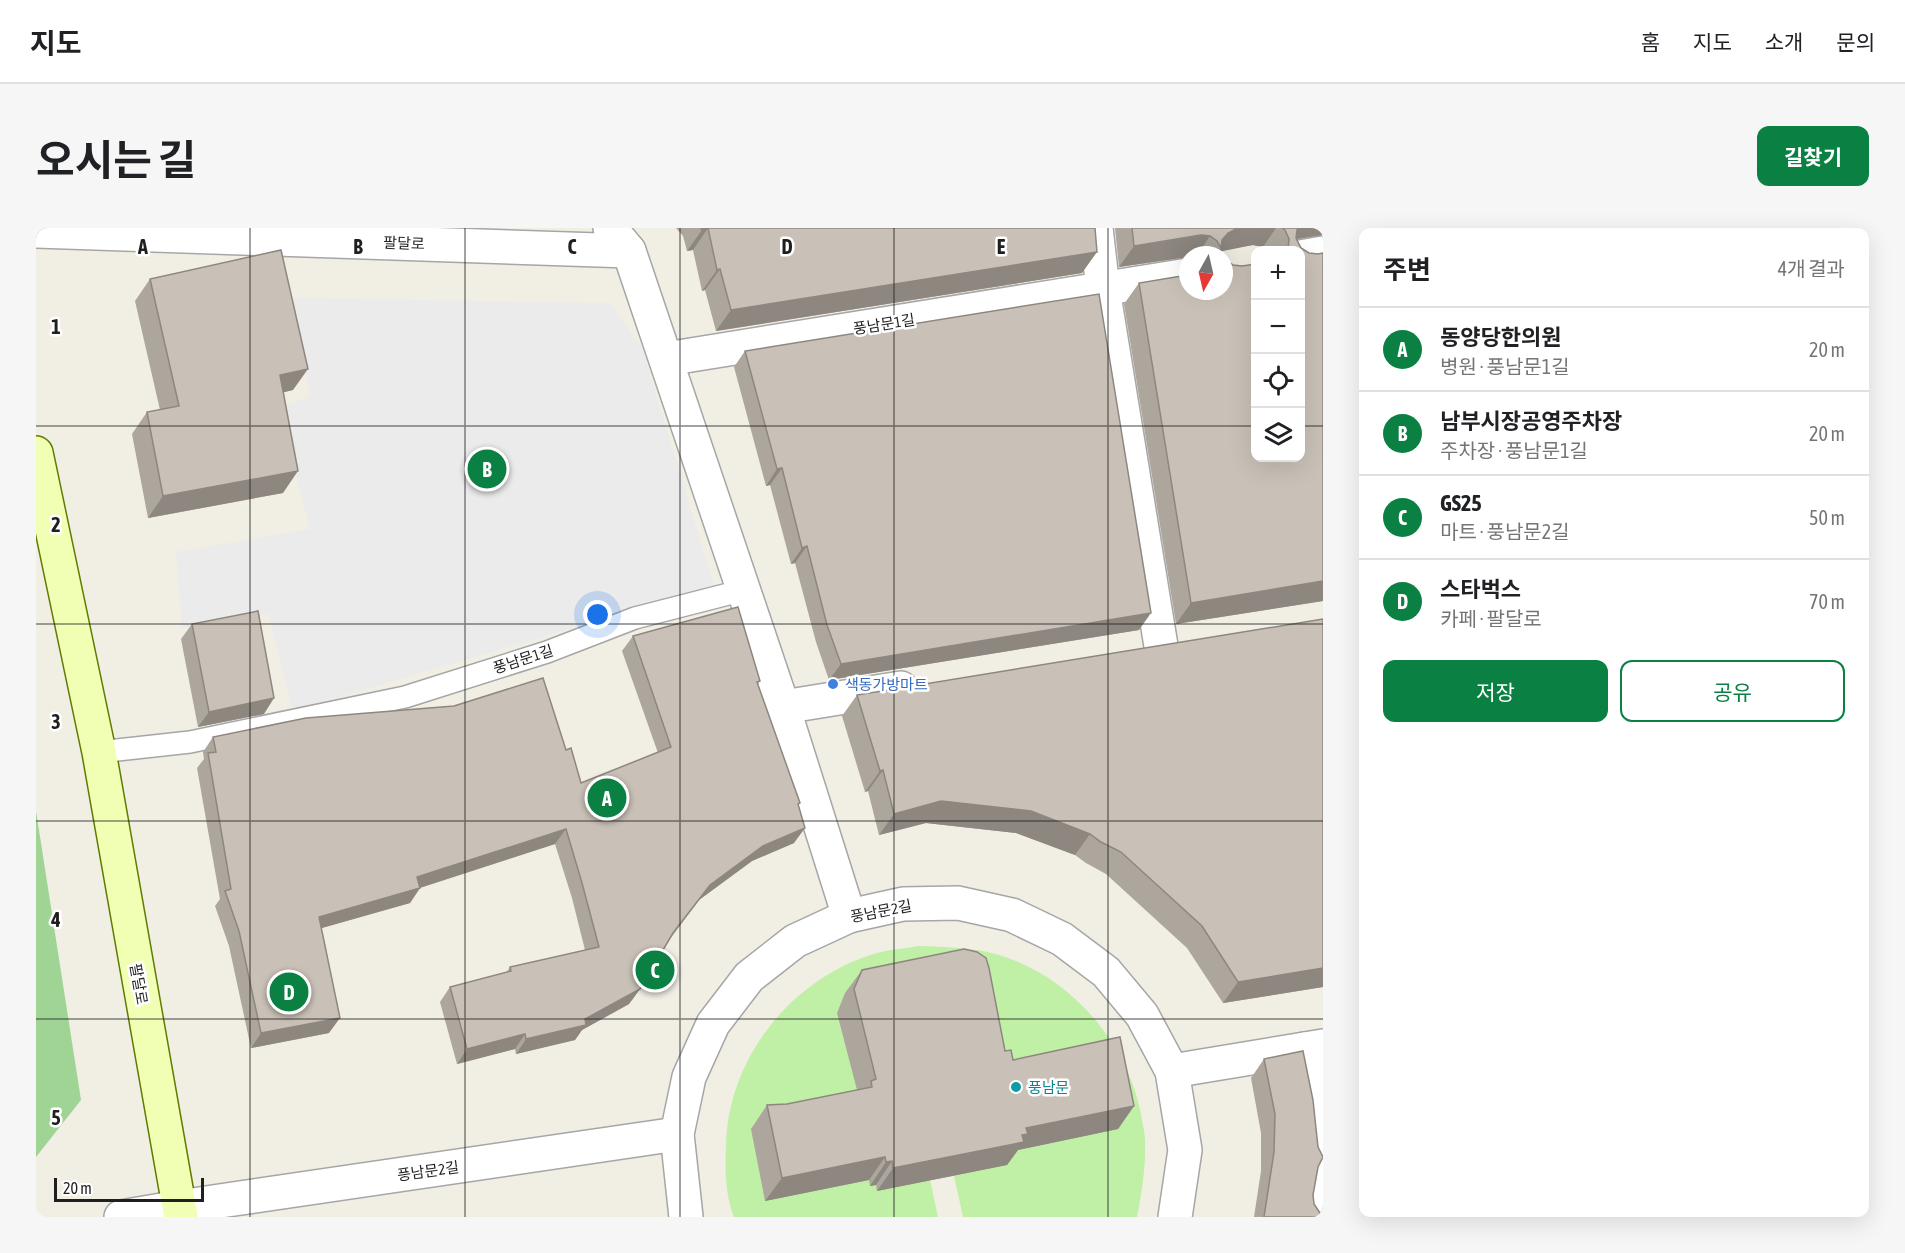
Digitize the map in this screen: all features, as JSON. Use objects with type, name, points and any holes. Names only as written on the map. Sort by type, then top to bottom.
[{"type":"street","points":[[1096,228],[1149,648],[1196,640]]},
{"type":"street","name":"팔달로","points":[[36,231],[620,240]]},
{"type":"street","points":[[620,240],[666,359],[783,707],[849,916]]},
{"type":"street","points":[[1305,256],[1323,253]]},
{"type":"street","name":"풍남문1길","points":[[666,359],[1179,276]]},
{"type":"street","name":"팔달로","points":[[36,453],[99,752],[180,1212]]},
{"type":"street","points":[[783,707],[925,684]]},
{"type":"street","name":"풍남문2길","points":[[686,1217],[677,1134],[689,1077],[713,1024],[749,977],[795,941],[849,916],[903,904],[958,903],[1012,915],[1062,939],[1106,972],[1142,1015],[1172,1071],[1185,1150],[1175,1217]]},
{"type":"street","points":[[1172,1071],[1314,1048],[1323,1164]]},
{"type":"street","name":"풍남문2길","points":[[121,1217],[180,1212],[677,1134]]},
{"type":"street","points":[[1318,1217],[1323,1189]]},
{"type":"lane","name":"풍남문1길","points":[[99,752],[190,742],[405,697],[547,652],[635,618],[744,590]]},
{"type":"green space","points":[[36,811],[81,1100],[36,1157]]},
{"type":"green space","points":[[918,946],[979,950],[1025,965],[1049,979],[1091,1015],[1109,1038],[1123,1062],[1134,1087],[1141,1114],[1145,1137],[1145,1160],[1137,1217],[963,1217],[954,1176],[930,1180],[938,1217],[734,1217],[727,1191],[726,1172],[730,1112],[739,1081],[753,1052],[771,1025],[793,1001],[818,981],[846,965],[882,952]]},
{"type":"shaded area","points":[[293,298],[610,303],[642,348],[714,586],[293,711],[268,614],[182,628],[176,552],[310,529],[279,409],[310,396]]},
{"type":"building","points":[[708,228],[1095,228],[1097,252],[731,310],[720,269],[717,270]]},
{"type":"building","points":[[1132,228],[1243,228],[1228,233],[1222,240],[1221,246],[1210,236],[1201,235],[1134,246]]},
{"type":"building","points":[[1282,228],[1298,228],[1296,238],[1300,246],[1288,246],[1289,239]]},
{"type":"building","points":[[281,250],[308,369],[280,375],[298,471],[163,496],[147,412],[179,406],[150,279]]},
{"type":"building","points":[[1305,250],[1309,253],[1323,253],[1323,581],[1191,603],[1139,283],[1179,276],[1179,300],[1233,300],[1233,265],[1251,265],[1251,462],[1305,462]]},
{"type":"building","points":[[1099,294],[1151,613],[841,664],[827,625],[807,546],[802,548],[782,468],[777,469],[745,351]]},
{"type":"building","points":[[738,607],[760,681],[757,682],[800,803],[798,804],[805,828],[763,846],[710,885],[673,933],[640,989],[585,1019],[586,1025],[526,1039],[525,1034],[467,1049],[450,987],[511,971],[510,967],[599,947],[566,829],[417,877],[420,888],[319,917],[340,1018],[261,1033],[239,931],[225,891],[231,889],[208,753],[216,752],[213,737],[306,718],[454,706],[543,678],[566,750],[571,748],[581,783],[671,747],[633,636]]},
{"type":"building","points":[[258,611],[274,698],[209,712],[192,624]]},
{"type":"building","points":[[1323,619],[1323,968],[1238,982],[1202,926],[1121,852],[1090,834],[1031,811],[941,801],[894,814],[883,770],[880,771],[857,695]]},
{"type":"building","name":"풍남문","points":[[964,949],[977,952],[986,958],[1005,1051],[1011,1050],[1013,1060],[1120,1037],[1134,1106],[1026,1128],[1028,1134],[1022,1135],[1024,1142],[893,1168],[892,1161],[886,1162],[885,1157],[782,1178],[767,1105],[787,1104],[872,1087],[871,1081],[876,1079],[854,989],[862,970]]},
{"type":"building","points":[[1303,1051],[1313,1100],[1318,1147],[1323,1157],[1318,1167],[1313,1195],[1314,1204],[1323,1217],[1264,1217],[1274,1152],[1275,1114],[1264,1059]]},
{"type":"place","name":"남부시장공영주차장","points":[[487,469]]},
{"type":"place","name":"색동가방마트","points":[[833,684]]},
{"type":"place","name":"동양당한의원","points":[[607,798]]},
{"type":"place","name":"GS25","points":[[655,970]]},
{"type":"place","name":"스타벅스","points":[[289,992]]},
{"type":"place","name":"풍남문","points":[[1016,1087]]}]
